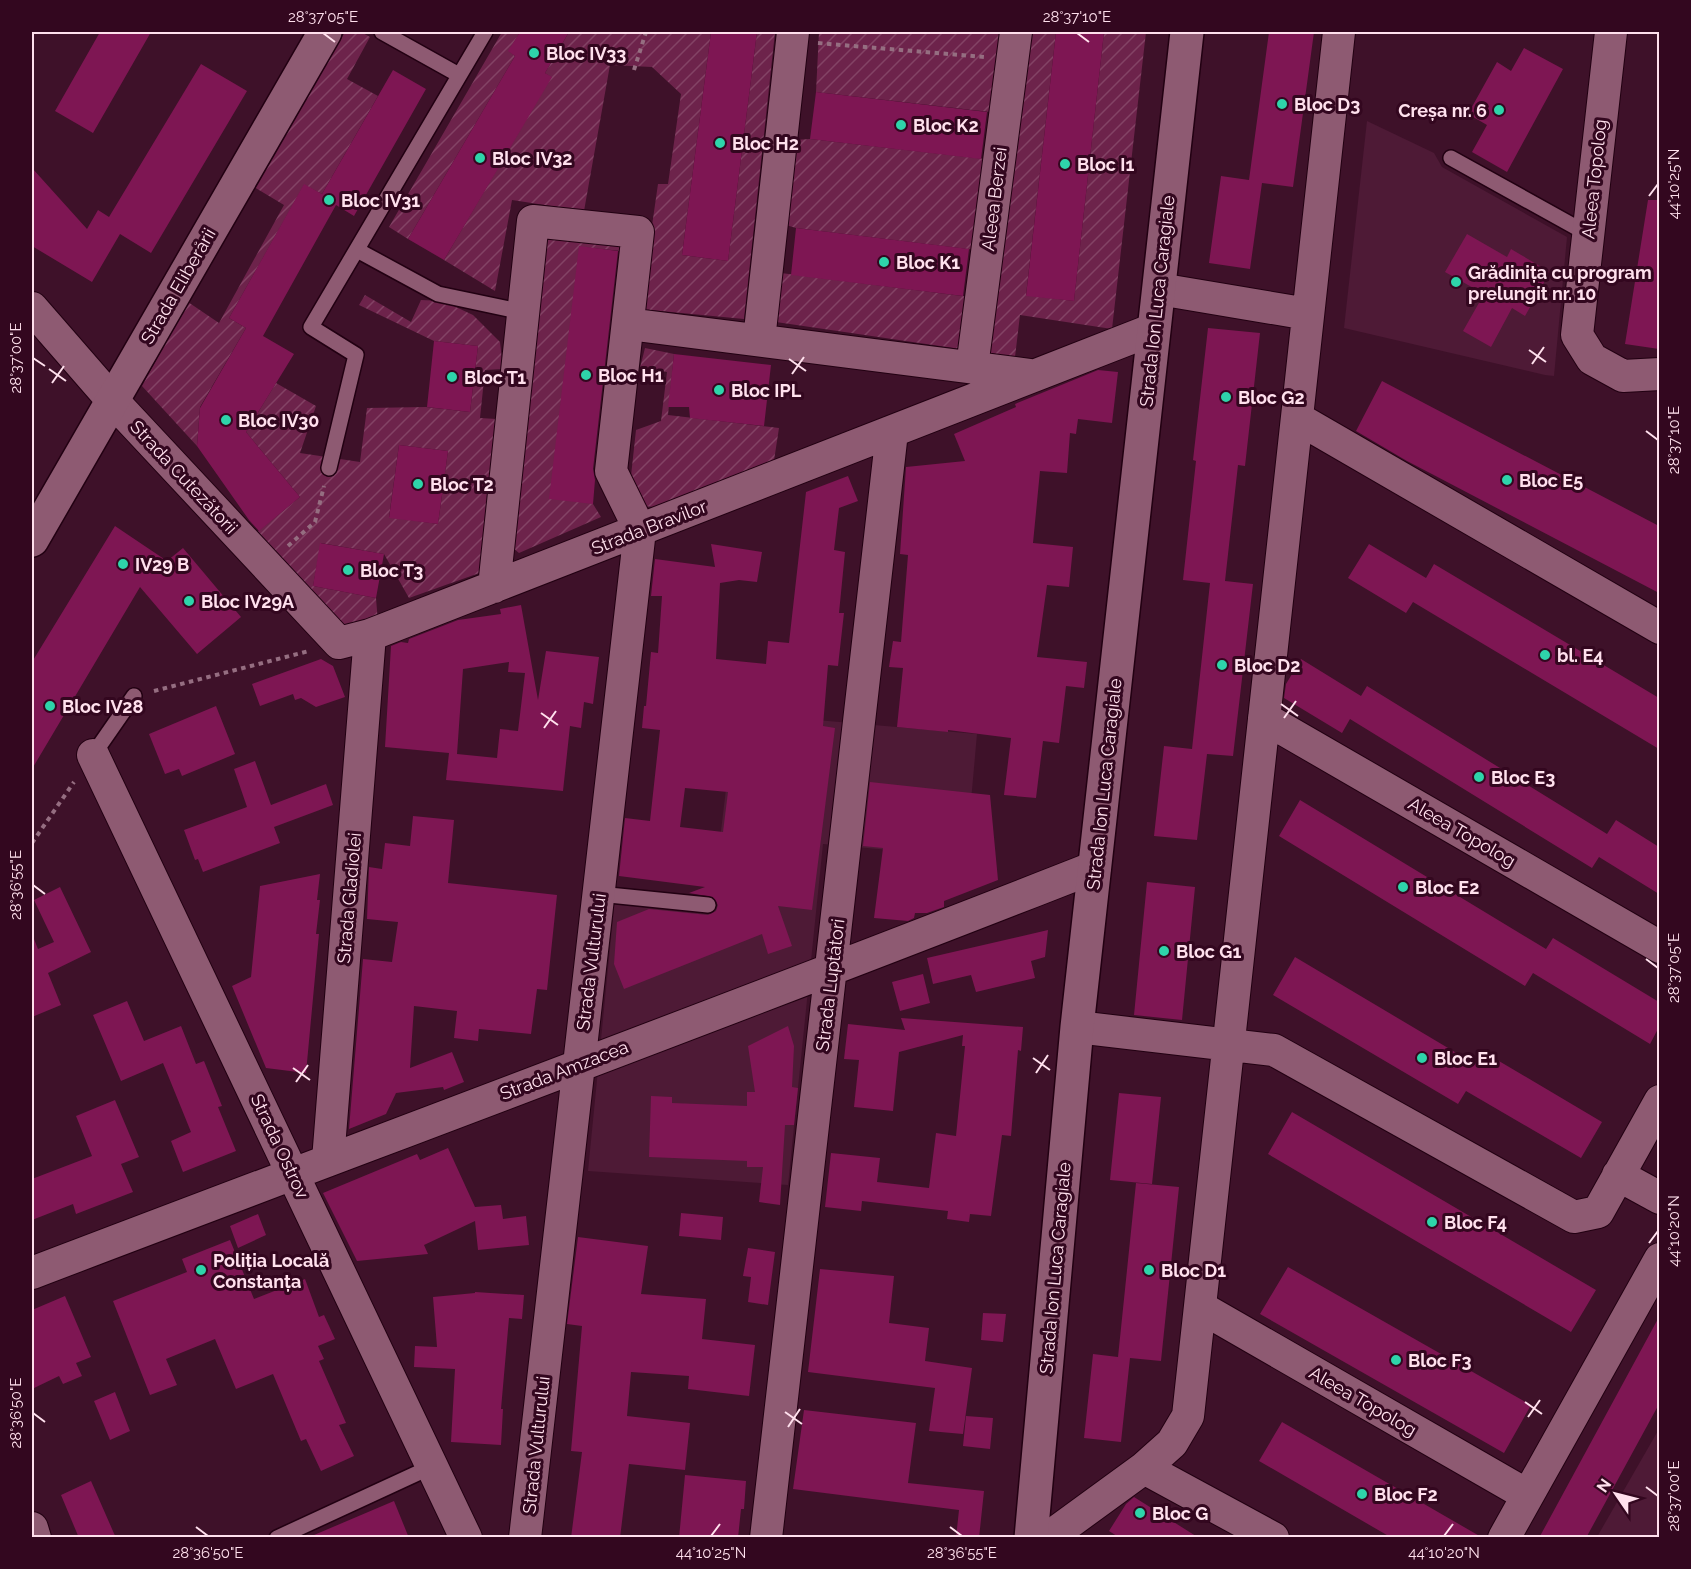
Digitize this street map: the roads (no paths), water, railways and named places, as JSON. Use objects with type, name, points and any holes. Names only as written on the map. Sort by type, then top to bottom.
[{"type":"street","name":"Strada Eliberării","points":[[32,540],[325,32]]},
{"type":"street","name":"Strada Ion Luca Caragiale","points":[[1031,1538],[1077,1027],[1187,32]]},
{"type":"street","points":[[1048,1538],[1144,1468],[1172,1443],[1188,1416],[1339,32]]},
{"type":"street","name":"Aleea Topolog","points":[[1611,32],[1577,335],[1592,359],[1623,376],[1659,374]]},
{"type":"street","points":[[759,340],[792,36]]},
{"type":"street","name":"Aleea Berzei","points":[[972,368],[1014,45]]},
{"type":"street","points":[[494,587],[533,221],[638,232],[611,471],[640,530]]},
{"type":"street","points":[[1159,289],[1308,314]]},
{"type":"street","name":"Strada Cutezătorii","points":[[32,308],[112,400],[339,644]]},
{"type":"street","points":[[628,324],[1036,376]]},
{"type":"street","name":"Strada Bravilor","points":[[339,644],[370,635],[1154,329]]},
{"type":"street","points":[[1297,418],[1659,628]]},
{"type":"street","name":"Strada Luptători","points":[[766,1538],[892,432]]},
{"type":"street","name":"Strada Vulturului","points":[[525,1538],[640,530]]},
{"type":"street","name":"Strada Gladiolei","points":[[328,1160],[370,635]]},
{"type":"street","name":"Aleea Topolog","points":[[1264,718],[1659,947]]},
{"type":"street","name":"Strada Ostrov","points":[[93,754],[466,1538]]},
{"type":"street","name":"Strada Amzacea","points":[[32,1273],[579,1064],[832,971],[1095,867]]},
{"type":"street","points":[[1077,1027],[1274,1050],[1574,1217],[1598,1212],[1659,1101]]},
{"type":"street","points":[[1618,1175],[1659,1198]]},
{"type":"street","points":[[1504,1538],[1659,1259]]},
{"type":"street","name":"Aleea Topolog","points":[[1200,1307],[1527,1495]]},
{"type":"street","points":[[1144,1468],[1273,1538]]},
{"type":"street","points":[[32,1528],[35,1538]]},
{"type":"lane","points":[[382,32],[459,75]]},
{"type":"lane","points":[[329,468],[356,355],[311,327],[485,32]]},
{"type":"lane","points":[[1451,158],[1587,234]]},
{"type":"lane","points":[[357,250],[438,294],[523,312]]},
{"type":"lane","points":[[93,754],[134,696]]},
{"type":"lane","points":[[598,894],[708,905]]},
{"type":"lane","points":[[277,1538],[433,1466]]},
{"type":"place","name":"Bloc IV33","points":[[534,53]]},
{"type":"place","name":"Bloc D3","points":[[1282,104]]},
{"type":"place","name":"Creșa nr. 6","points":[[1499,110]]},
{"type":"place","name":"Bloc K2","points":[[901,125]]},
{"type":"place","name":"Bloc H2","points":[[720,143]]},
{"type":"place","name":"Bloc IV32","points":[[480,158]]},
{"type":"place","name":"Bloc I1","points":[[1065,164]]},
{"type":"place","name":"Bloc IV31","points":[[329,200]]},
{"type":"place","name":"Bloc K1","points":[[884,262]]},
{"type":"place","name":"Grădinița cu program prelungit nr. 10","points":[[1456,282]]},
{"type":"place","name":"Bloc H1","points":[[586,375]]},
{"type":"place","name":"Bloc T1","points":[[452,377]]},
{"type":"place","name":"Bloc IPL","points":[[719,390]]},
{"type":"place","name":"Bloc G2","points":[[1226,397]]},
{"type":"place","name":"Bloc IV30","points":[[226,420]]},
{"type":"place","name":"Bloc E5","points":[[1507,480]]},
{"type":"place","name":"Bloc T2","points":[[418,484]]},
{"type":"place","name":"IV29 B","points":[[123,564]]},
{"type":"place","name":"Bloc T3","points":[[348,570]]},
{"type":"place","name":"Bloc IV29A","points":[[189,601]]},
{"type":"place","name":"bl. E4","points":[[1545,655]]},
{"type":"place","name":"Bloc D2","points":[[1222,665]]},
{"type":"place","name":"Bloc IV28","points":[[50,706]]},
{"type":"place","name":"Bloc E3","points":[[1479,777]]},
{"type":"place","name":"Bloc E2","points":[[1403,887]]},
{"type":"place","name":"Bloc G1","points":[[1164,951]]},
{"type":"place","name":"Bloc E1","points":[[1422,1058]]},
{"type":"place","name":"Bloc F4","points":[[1432,1222]]},
{"type":"place","name":"Poliția Locală Constanța","points":[[201,1270]]},
{"type":"place","name":"Bloc D1","points":[[1149,1270]]},
{"type":"place","name":"Bloc F3","points":[[1396,1360]]},
{"type":"place","name":"Bloc F2","points":[[1362,1494]]},
{"type":"place","name":"Bloc G","points":[[1140,1513]]}]
